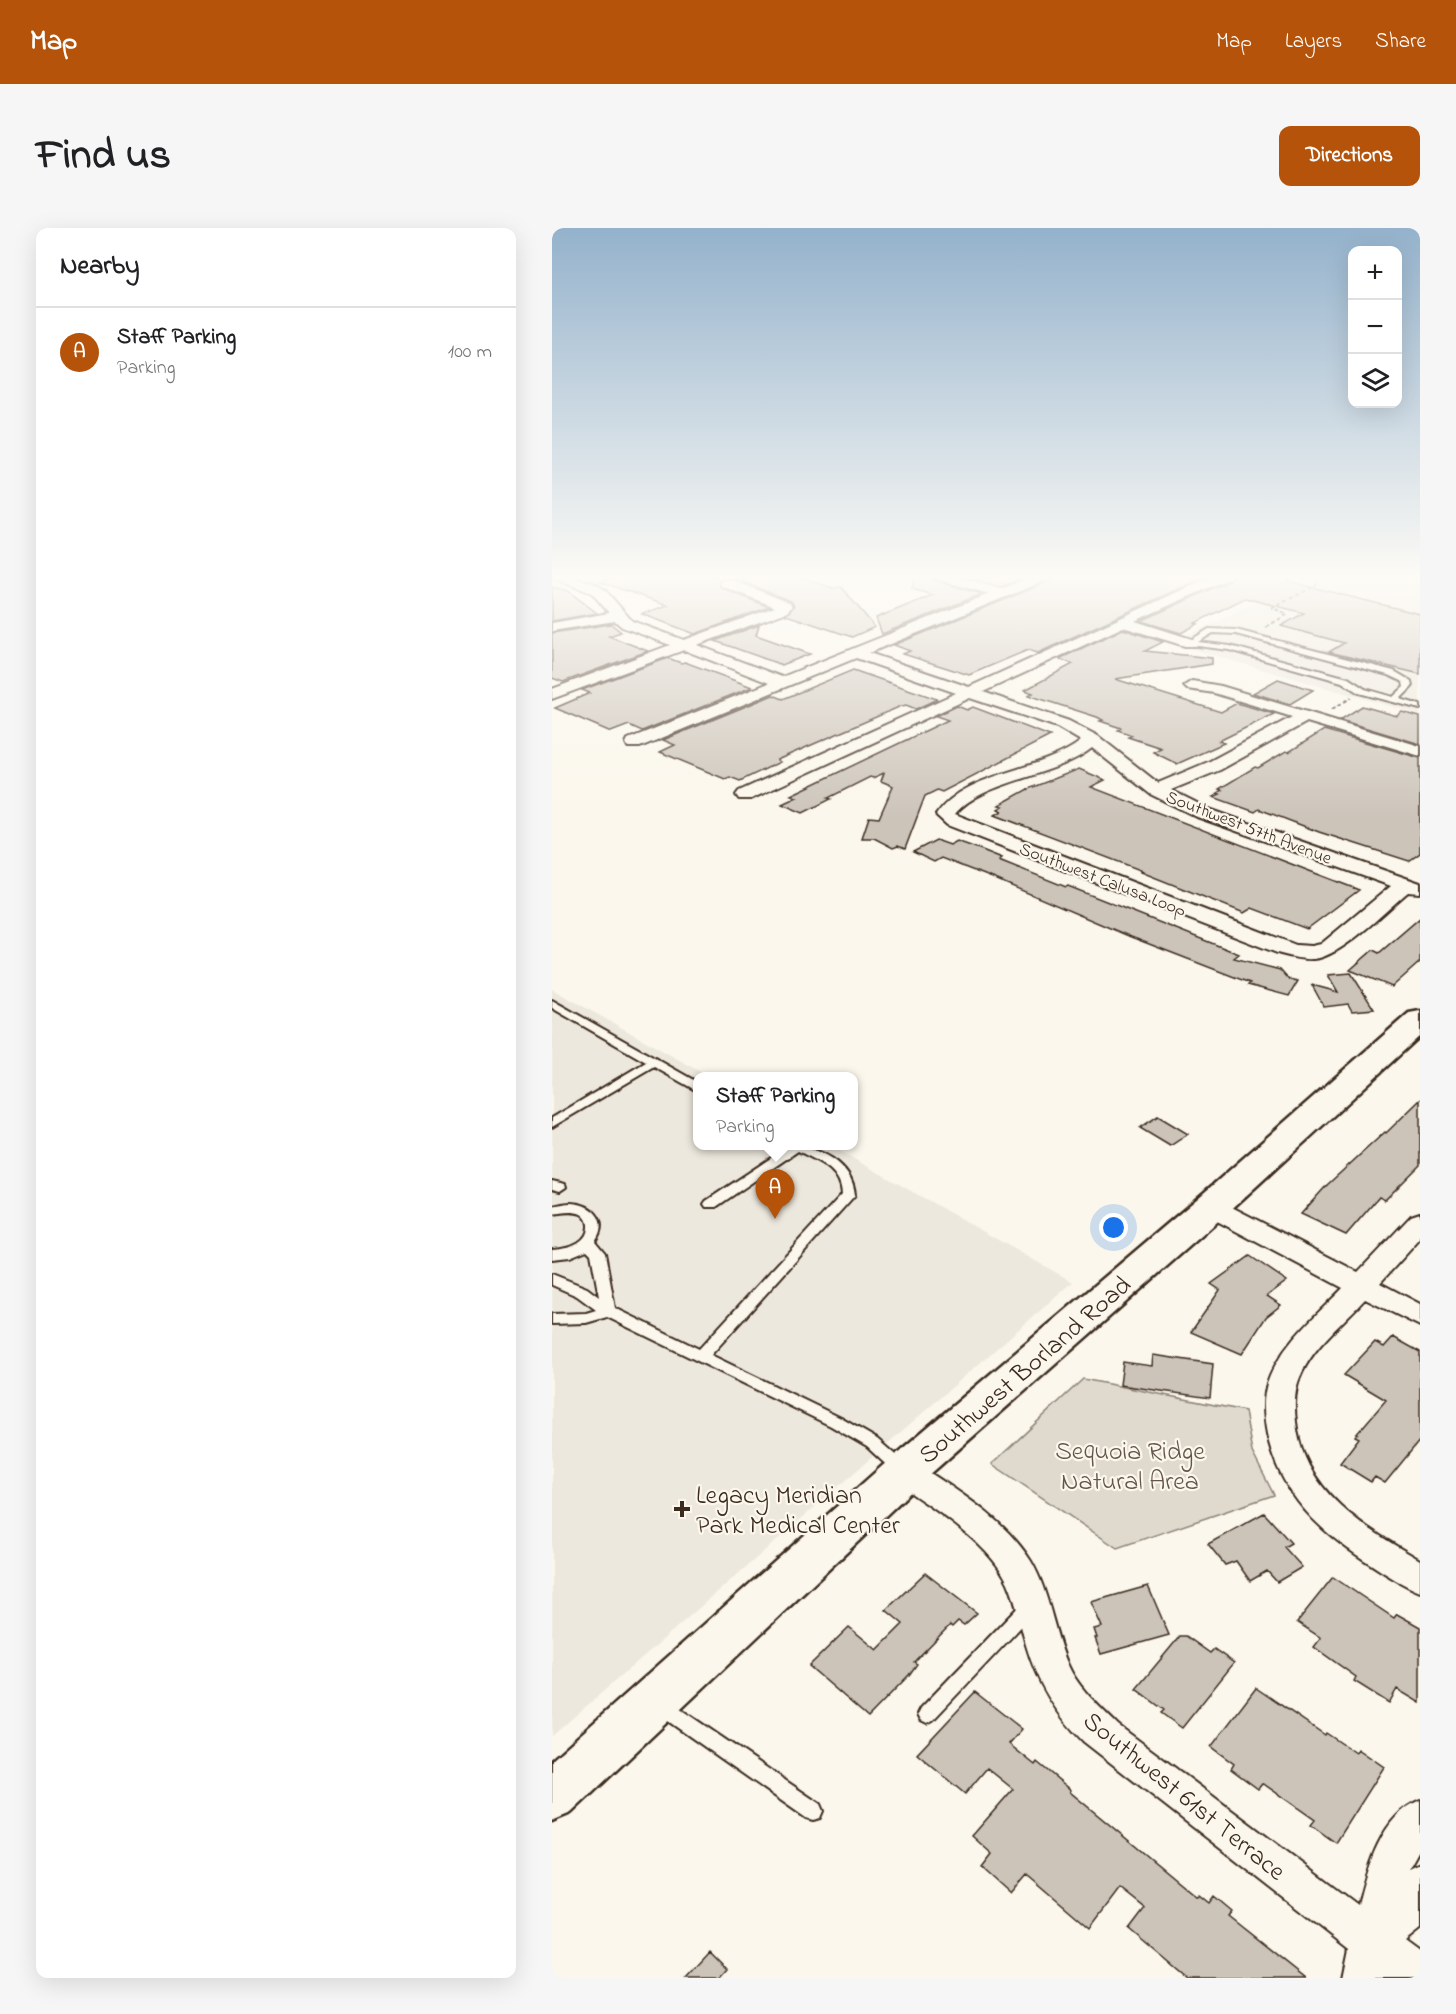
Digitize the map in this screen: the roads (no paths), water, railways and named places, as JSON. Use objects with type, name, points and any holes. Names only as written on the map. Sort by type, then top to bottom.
[{"type":"main road","name":"Southwest Borland Road","points":[[552,1795],[652,1700],[904,1472],[1211,1207],[1420,1020]]},
{"type":"street","points":[[552,694],[654,657]]},
{"type":"street","points":[[712,657],[782,682]]},
{"type":"street","points":[[634,743],[846,657]]},
{"type":"street","name":"Southwest 57th Avenue","points":[[866,657],[1046,717],[1092,740],[1156,789],[1203,813],[1412,888]]},
{"type":"street","points":[[745,795],[1046,657]]},
{"type":"street","points":[[1192,686],[1216,689],[1420,751]]},
{"type":"street","points":[[1156,789],[1214,766],[1310,718]]},
{"type":"street","name":"Southwest Calusa Loop","points":[[1092,740],[1067,758],[987,788],[953,806],[945,815],[975,829],[1284,949],[1303,953],[1311,954],[1328,948],[1412,888]]},
{"type":"street","points":[[1211,1207],[1420,1316]]},
{"type":"street","points":[[1420,1222],[1300,1351],[1288,1369],[1281,1391],[1280,1414],[1284,1442],[1294,1470],[1314,1501],[1330,1518],[1360,1541],[1420,1577]]},
{"type":"street","name":"Southwest 61st Terrace","points":[[904,1472],[966,1515],[1020,1572],[1052,1670],[1069,1699],[1085,1718],[1368,1960],[1420,1978]]},
{"type":"street","points":[[1368,1960],[1380,1896],[1402,1839],[1420,1819]]},
{"type":"street","points":[[1368,1960],[1410,1911],[1420,1883]]},
{"type":"lane","points":[[1261,657],[1345,680],[1362,691],[1420,707]]},
{"type":"lane","points":[[1328,657],[1407,681],[1408,687],[1395,700]]},
{"type":"lane","points":[[552,1003],[693,1085]]},
{"type":"lane","points":[[552,1123],[654,1062]]},
{"type":"lane","points":[[711,1204],[791,1150]]},
{"type":"lane","points":[[701,1356],[849,1195],[849,1182],[842,1172],[804,1150]]},
{"type":"lane","points":[[552,1210],[572,1208],[590,1214],[597,1227],[588,1242],[568,1252],[552,1254]]},
{"type":"lane","points":[[588,1242],[598,1253],[608,1311]]},
{"type":"lane","points":[[552,1279],[582,1292],[608,1311],[836,1422],[872,1443],[904,1472]]},
{"type":"lane","points":[[552,1319],[586,1318],[608,1311]]},
{"type":"lane","points":[[927,1714],[1032,1605]]},
{"type":"lane","points":[[652,1700],[813,1811]]},
{"type":"place","name":"Staff Parking","points":[[775,1219]]},
{"type":"place","name":"Legacy Meridian Park Medical Center","points":[[682,1509]]},
{"type":"park label","name":"Sequoia Ridge Natural Area","points":[[1130,1465]]}]
